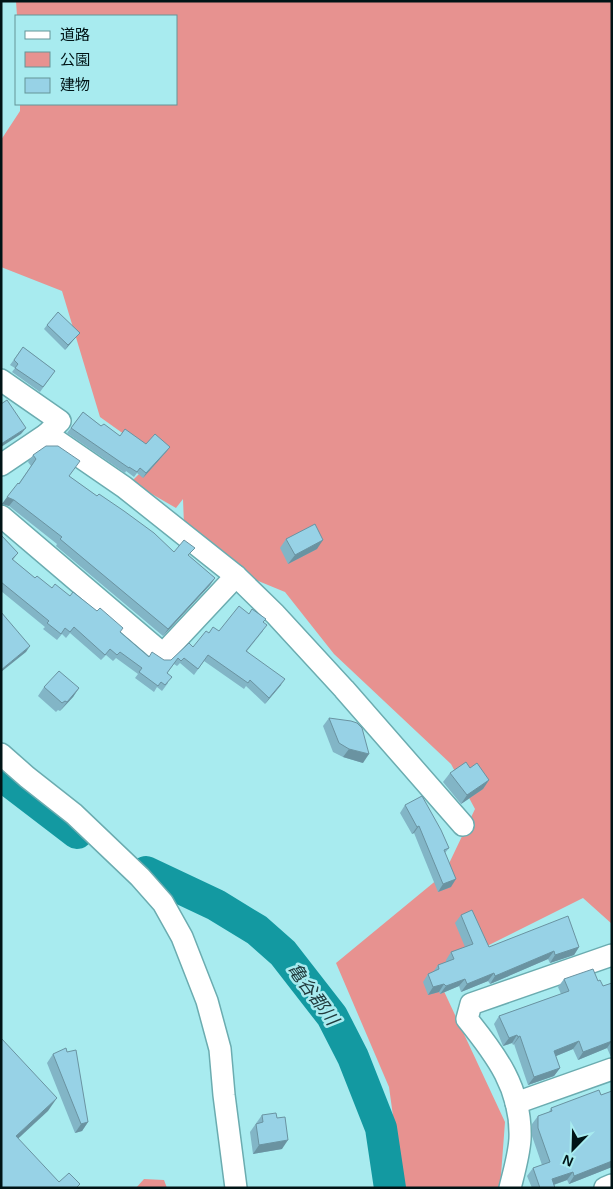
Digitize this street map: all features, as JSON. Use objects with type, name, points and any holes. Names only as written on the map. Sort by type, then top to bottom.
[{"type":"street","points":[[1,380],[60,420],[47,434],[1,465]]},
{"type":"street","points":[[47,434],[124,487],[236,576],[275,614],[344,688],[463,825]]},
{"type":"street","points":[[1,516],[163,654],[236,576]]},
{"type":"street","points":[[1,754],[74,814],[140,877],[163,903],[182,937],[207,1001],[220,1049],[236,1188]]},
{"type":"street","points":[[612,937],[612,942]]},
{"type":"street","points":[[510,1188],[520,1140],[516,1103],[507,1076],[499,1061],[467,1019],[471,1004],[612,955]]},
{"type":"street","points":[[516,1103],[612,1069]]},
{"type":"street","points":[[605,1188],[612,1185]]},
{"type":"green space","points":[[16,1],[612,1],[612,924],[583,898],[435,972],[505,1122],[500,1188],[403,1188],[389,1087],[336,963],[444,874],[475,809],[451,764],[334,654],[285,592],[185,551],[183,499],[176,508],[131,482],[156,457],[100,417],[62,291],[1,267],[1,140],[20,111],[20,105],[178,105],[178,15],[17,15]]},
{"type":"green space","points":[[144,1179],[164,1180],[167,1188],[136,1188]]},
{"type":"building","points":[[58,312],[80,333],[68,345],[47,325]]},
{"type":"building","points":[[23,347],[55,371],[43,387],[15,368],[18,364],[14,360]]},
{"type":"building","points":[[7,400],[26,428],[1,444],[1,404]]},
{"type":"building","points":[[83,412],[101,426],[104,424],[120,436],[125,429],[146,444],[155,434],[170,447],[146,473],[140,468],[137,472],[71,428]]},
{"type":"building","points":[[46,446],[58,446],[80,461],[69,476],[97,496],[99,494],[124,511],[154,533],[174,552],[184,540],[195,548],[188,555],[215,578],[168,629],[60,539],[62,537],[14,500],[7,497],[19,484],[36,459],[33,455]]},
{"type":"building","points":[[315,524],[323,540],[295,555],[286,539]]},
{"type":"building","points":[[1,535],[18,553],[12,559],[35,578],[37,576],[52,588],[55,584],[70,596],[73,592],[97,611],[100,608],[123,628],[120,632],[149,657],[152,652],[164,660],[171,660],[189,643],[193,647],[206,631],[209,633],[213,627],[219,631],[239,606],[249,614],[252,609],[266,619],[263,622],[267,625],[246,651],[285,679],[269,698],[250,680],[248,683],[208,655],[198,669],[184,658],[181,661],[178,658],[167,673],[172,677],[165,685],[161,682],[158,686],[139,672],[142,668],[120,652],[117,655],[110,649],[105,655],[74,627],[70,632],[65,628],[61,634],[47,623],[49,621],[1,582]]},
{"type":"building","points":[[1,612],[30,646],[1,670]]},
{"type":"building","points":[[59,671],[79,688],[67,702],[62,703],[44,687]]},
{"type":"building","points":[[329,718],[357,723],[362,728],[369,754],[349,749],[339,743]]},
{"type":"building","points":[[466,762],[470,768],[477,763],[489,780],[467,795],[450,773]]},
{"type":"building","points":[[422,796],[449,848],[444,850],[456,879],[443,884],[419,826],[417,827],[405,805]]},
{"type":"building","points":[[472,910],[489,947],[568,916],[579,947],[555,955],[554,951],[495,976],[494,973],[467,984],[465,979],[446,986],[444,984],[433,987],[428,974],[439,969],[438,965],[454,959],[451,952],[473,944],[461,915]]},
{"type":"building","points":[[593,969],[598,981],[600,980],[603,986],[612,983],[612,1041],[583,1052],[579,1041],[554,1051],[560,1068],[534,1077],[520,1036],[518,1037],[517,1035],[509,1038],[499,1016],[569,991],[564,979]]},
{"type":"building","points":[[1,1038],[57,1098],[16,1136],[59,1182],[69,1173],[80,1184],[76,1188],[1,1188]]},
{"type":"building","points":[[66,1048],[67,1052],[76,1050],[88,1122],[81,1124],[53,1054]]},
{"type":"building","points":[[599,1090],[601,1095],[612,1091],[612,1161],[574,1176],[573,1172],[552,1179],[555,1188],[540,1188],[533,1168],[550,1162],[538,1128],[538,1116],[552,1111],[551,1108]]},
{"type":"building","points":[[276,1113],[277,1118],[285,1117],[288,1140],[259,1145],[256,1124],[263,1122],[262,1115]]},
{"type":"waterway","name":"亀谷郡川","points":[[1,775],[77,833]]},
{"type":"waterway","name":"亀谷郡川","points":[[146,872],[216,905],[257,930],[283,953],[332,1016],[353,1057],[381,1128],[390,1188]]}]
